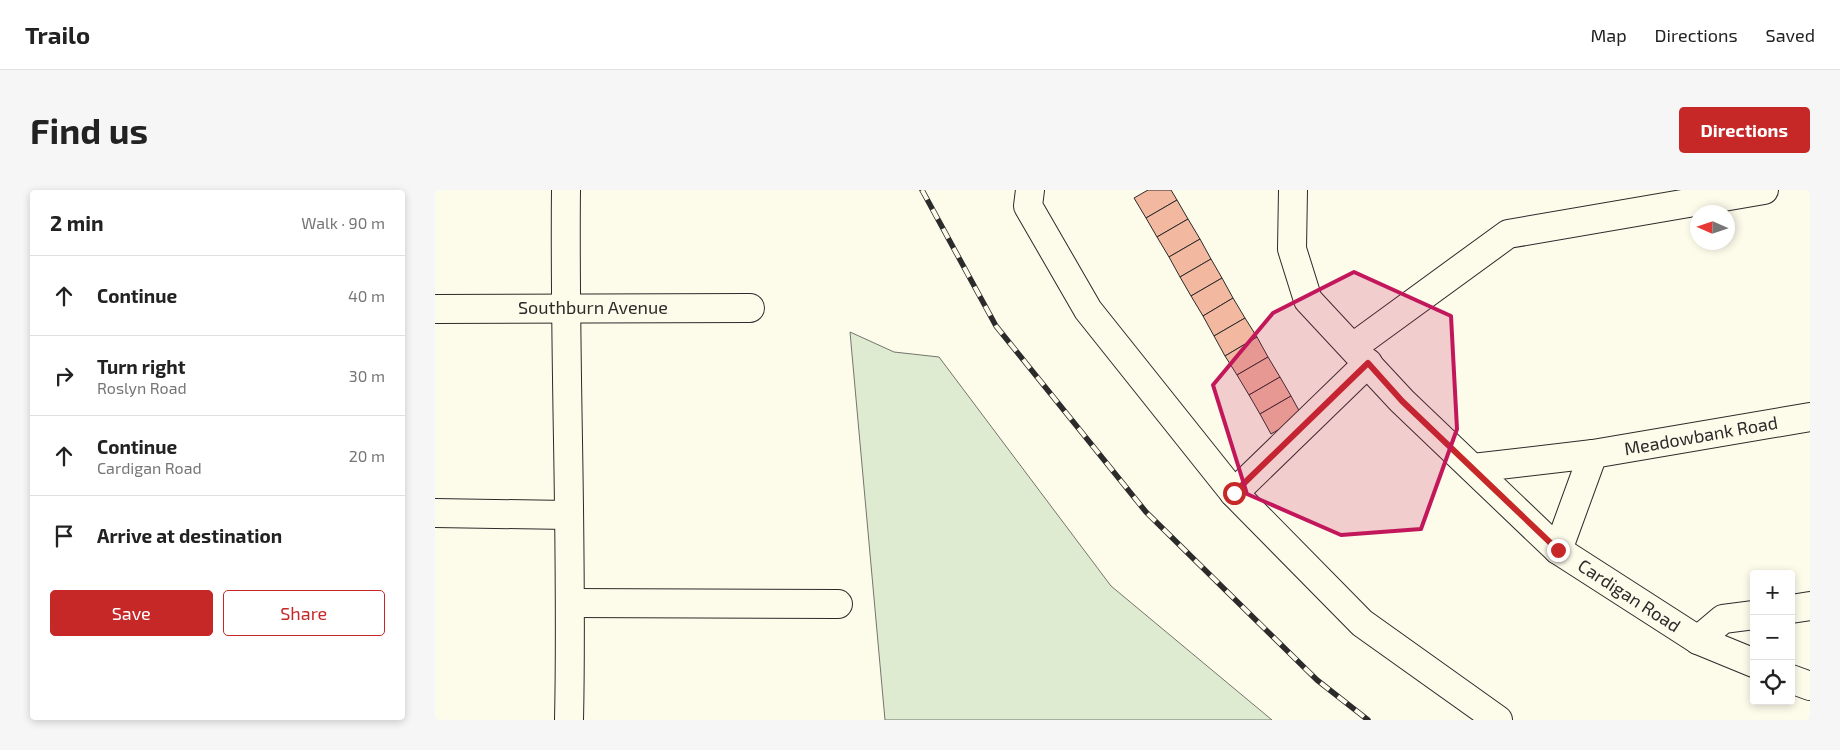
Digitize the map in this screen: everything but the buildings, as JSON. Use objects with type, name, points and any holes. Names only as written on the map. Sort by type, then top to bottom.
[{"type":"street","points":[[566,190],[565,308],[572,603],[569,720]]},
{"type":"street","points":[[1030,190],[1028,206],[1088,310],[1234,493],[1362,623],[1498,720]]},
{"type":"street","name":"Cardigan Road","points":[[1293,190],[1292,249],[1308,300],[1402,401],[1558,550],[1698,640],[1750,661]]},
{"type":"street","points":[[1234,493],[1360,355],[1508,234],[1764,190]]},
{"type":"street","name":"Southburn Avenue","points":[[435,309],[750,308]]},
{"type":"street","name":"Meadowbank Road","points":[[1473,468],[1593,454],[1810,417]]},
{"type":"street","points":[[1558,550],[1593,454]]},
{"type":"street","points":[[435,512],[569,516]]},
{"type":"street","points":[[572,603],[838,604]]},
{"type":"street","points":[[1795,608],[1810,606]]},
{"type":"street","points":[[1698,640],[1723,619],[1750,616]]},
{"type":"street","points":[[1795,680],[1810,686]]},
{"type":"highlighted area","points":[[1354,272],[1451,316],[1457,429],[1421,529],[1341,535],[1247,494],[1213,385],[1273,313]]},
{"type":"green space","points":[[850,332],[894,352],[939,357],[1111,586],[1272,720],[885,720]]},
{"type":"railway","points":[[922,190],[996,326],[1146,512],[1317,680],[1368,720]]},
{"type":"route","points":[[1234,493],[1368,363],[1402,401],[1558,550]]}]
